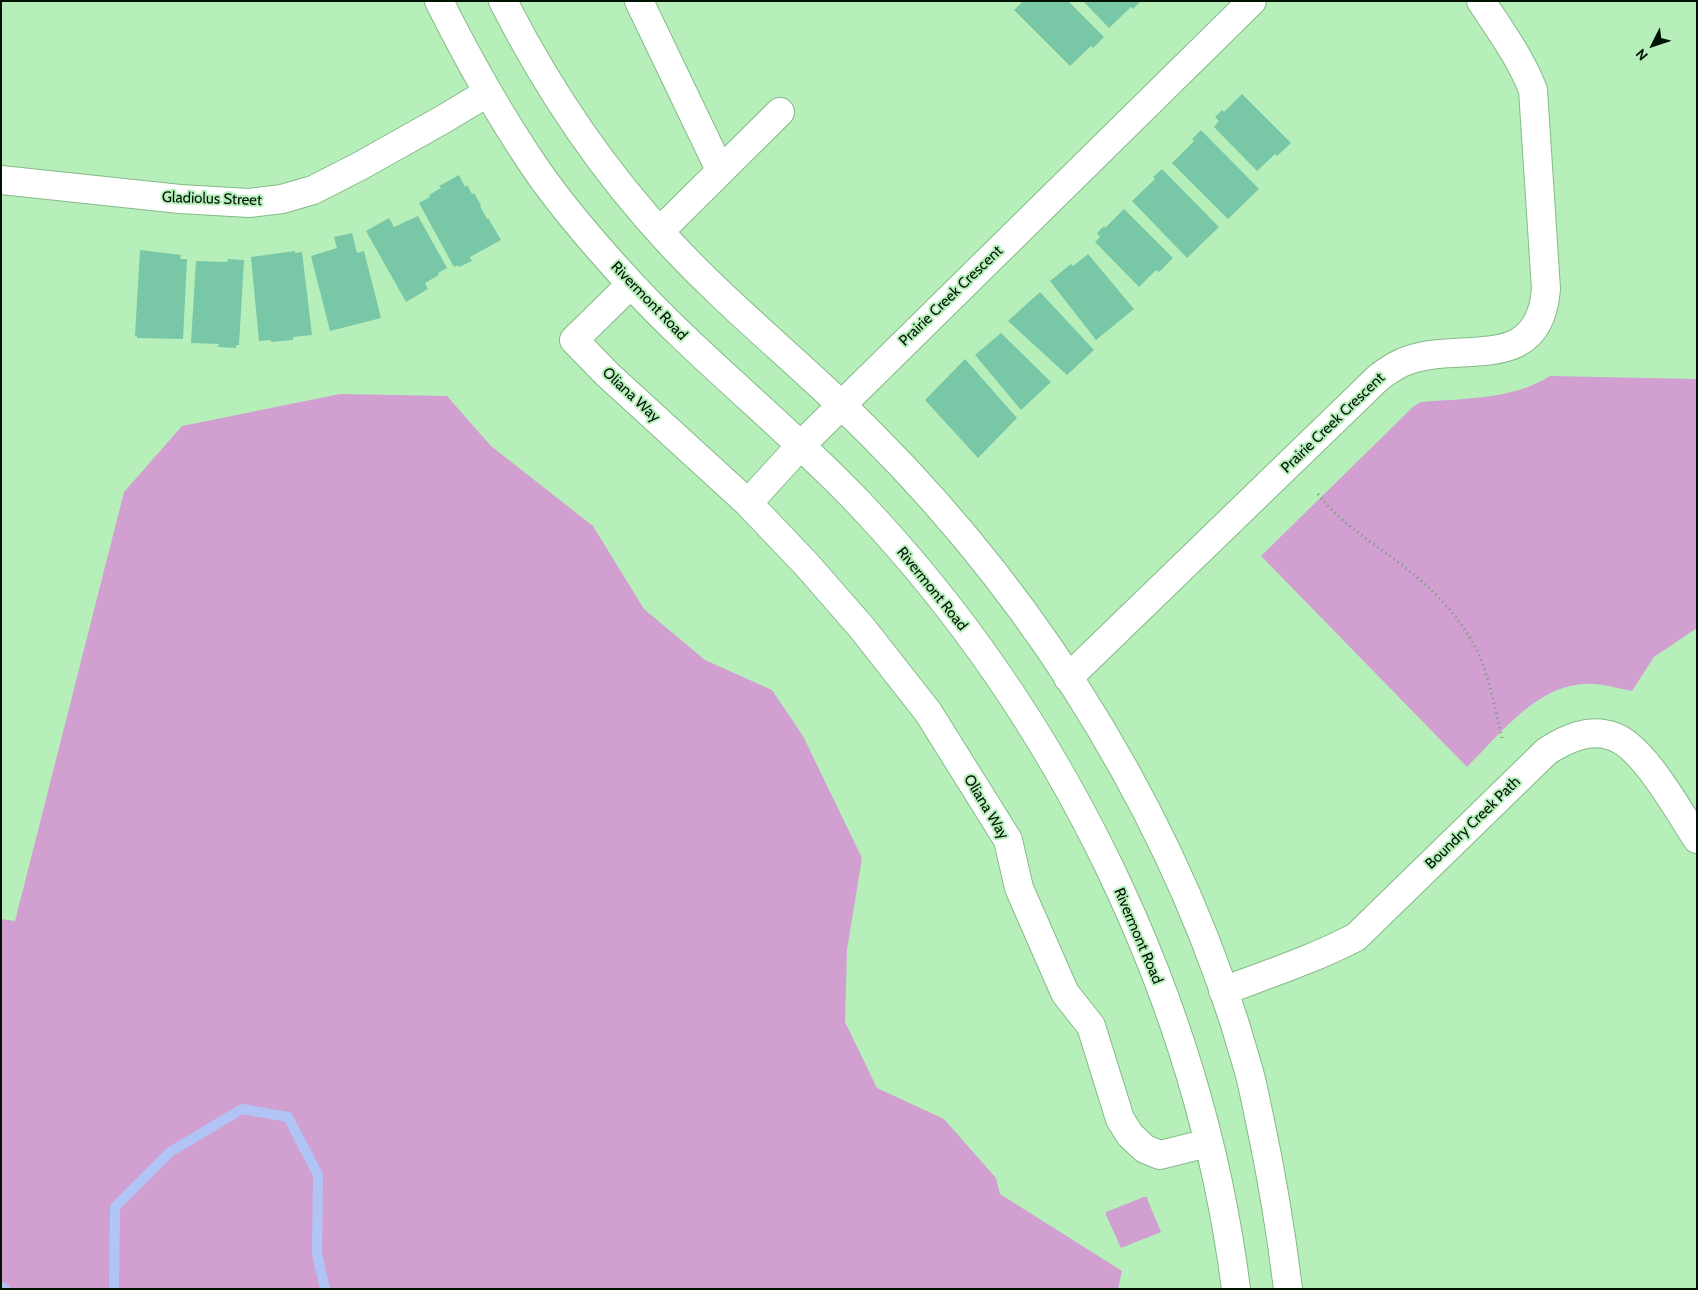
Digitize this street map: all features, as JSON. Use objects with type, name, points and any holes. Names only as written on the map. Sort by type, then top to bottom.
[{"type":"street","name":"Rivermont Road","points":[[439,1],[487,92],[534,166],[590,238],[630,284],[686,340],[801,445],[861,505],[924,578],[987,659],[1046,749],[1089,828],[1131,913],[1184,1056],[1208,1143],[1225,1220],[1236,1289]]},
{"type":"street","points":[[503,1],[535,60],[577,127],[611,172],[660,231],[726,298],[874,436],[935,501],[974,546],[1030,620],[1110,745],[1151,821],[1178,879],[1223,991],[1248,1069],[1266,1150],[1276,1199],[1288,1289]]},
{"type":"street","points":[[639,1],[720,170]]},
{"type":"street","name":"Prairie Creek Crescent","points":[[801,445],[1252,1]]},
{"type":"street","name":"Prairie Creek Crescent","points":[[1068,678],[1379,377],[1394,366],[1410,359],[1494,350],[1512,346],[1527,336],[1539,321],[1545,302],[1546,289],[1534,90],[1512,48],[1480,1]]},
{"type":"street","name":"Gladiolus Street","points":[[1,180],[180,199],[249,203],[282,199],[313,190],[360,166],[442,120],[487,92]]},
{"type":"street","points":[[660,231],[780,112]]},
{"type":"street","name":"Oliana Way","points":[[630,284],[574,340],[607,374],[748,503],[808,565],[862,628],[928,712],[1008,840],[1019,888],[1065,993],[1091,1026],[1120,1119],[1130,1135],[1145,1149],[1160,1155],[1208,1143]]},
{"type":"street","points":[[748,503],[801,445]]},
{"type":"street","name":"Boundry Creek Path","points":[[1223,991],[1333,949],[1356,937],[1547,751],[1576,736],[1586,734],[1613,736],[1628,745],[1644,760],[1697,839]]},
{"type":"path","points":[[1318,494],[1330,509],[1365,540],[1400,564],[1432,590],[1455,615],[1474,644],[1486,676],[1502,738]]},
{"type":"shaded area","points":[[1550,376],[1697,379],[1697,628],[1654,657],[1632,691],[1589,684],[1559,689],[1530,706],[1516,717],[1467,767],[1261,556],[1414,406],[1421,402],[1504,394],[1520,390]]},
{"type":"shaded area","points":[[340,394],[447,396],[491,446],[593,526],[644,609],[705,660],[772,690],[803,736],[862,858],[847,950],[845,1022],[877,1088],[944,1119],[996,1178],[1000,1194],[1122,1271],[1118,1289],[1,1289],[1,919],[15,921],[124,492],[182,426]]},
{"type":"shaded area","points":[[1147,1197],[1161,1232],[1121,1248],[1106,1212]]},
{"type":"building","points":[[1023,1],[1068,1],[1104,37],[1093,48],[1091,46],[1070,66],[1014,10]]},
{"type":"building","points":[[1083,1],[1141,1],[1133,9],[1131,7],[1109,28]]},
{"type":"building","points":[[1242,94],[1291,143],[1277,156],[1275,154],[1257,171],[1214,127],[1219,121],[1215,117],[1222,110],[1224,112]]},
{"type":"building","points":[[1201,130],[1259,189],[1228,219],[1172,163],[1194,141],[1192,139]]},
{"type":"building","points":[[1162,169],[1219,227],[1187,258],[1132,201],[1155,179],[1153,177]]},
{"type":"building","points":[[459,175],[465,187],[467,185],[472,194],[474,193],[487,219],[501,240],[470,257],[472,261],[459,267],[458,265],[454,267],[419,203],[441,188],[439,186]]},
{"type":"building","points":[[1124,209],[1173,258],[1159,272],[1156,270],[1139,287],[1095,242],[1100,237],[1097,233],[1104,226],[1105,228]]},
{"type":"building","points":[[418,216],[447,268],[425,283],[428,289],[406,302],[366,231],[389,218],[394,227]]},
{"type":"building","points":[[352,233],[357,253],[364,251],[381,318],[330,331],[311,256],[337,248],[334,237]]},
{"type":"building","points":[[140,250],[181,255],[180,259],[187,259],[183,339],[137,338],[135,336]]},
{"type":"building","points":[[295,251],[295,253],[302,252],[312,335],[293,337],[293,340],[259,341],[251,257]]},
{"type":"building","points":[[1088,254],[1134,309],[1096,340],[1050,281],[1071,264],[1073,266]]},
{"type":"building","points":[[228,259],[244,260],[239,345],[236,345],[236,348],[218,347],[219,344],[191,343],[196,261],[227,262]]},
{"type":"building","points":[[1040,292],[1094,350],[1067,375],[1008,321]]},
{"type":"building","points":[[1001,333],[1051,382],[1021,410],[975,355]]},
{"type":"building","points":[[965,359],[1017,418],[978,458],[925,400]]},
{"type":"waterway","points":[[114,1289],[115,1207],[170,1152],[242,1109],[288,1117],[318,1175],[317,1254],[325,1289]]},
{"type":"waterway","points":[[1,1287],[5,1289]]}]
